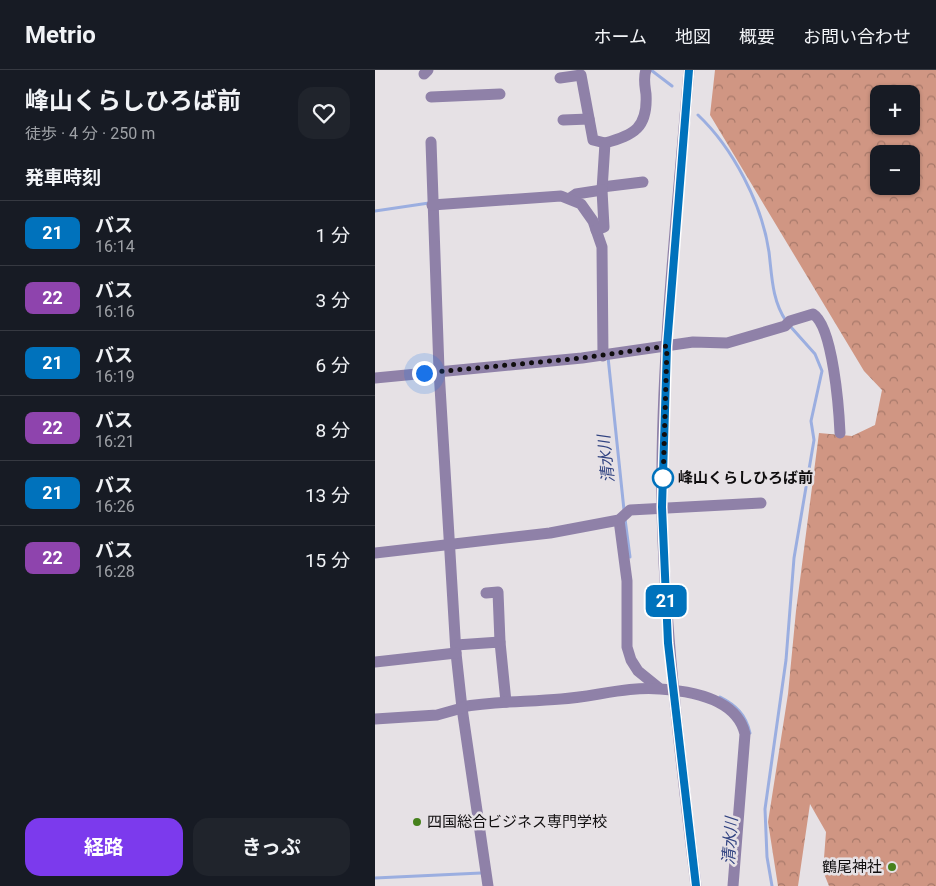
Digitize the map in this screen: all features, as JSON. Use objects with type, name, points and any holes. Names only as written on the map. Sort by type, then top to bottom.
[{"type":"street","points":[[560,78],[581,75],[593,140],[605,143],[628,137],[638,128],[645,108],[646,70]]},
{"type":"street","points":[[689,70],[667,346],[662,507],[672,691],[696,886]]},
{"type":"street","points":[[431,97],[499,94]]},
{"type":"street","points":[[563,120],[589,119]]},
{"type":"street","points":[[431,142],[439,370],[456,649],[461,708],[488,886]]},
{"type":"street","points":[[605,143],[600,229],[608,354]]},
{"type":"street","points":[[432,205],[573,196],[643,182]]},
{"type":"street","points":[[573,196],[600,229]]},
{"type":"street","points":[[375,378],[608,354],[693,342],[727,344],[785,326],[790,321],[813,314],[821,322],[838,385],[840,433]]},
{"type":"street","points":[[375,553],[550,533],[621,519],[630,510],[761,503]]},
{"type":"street","points":[[621,519],[627,581],[627,647],[631,660],[638,671],[659,688]]},
{"type":"street","points":[[485,593],[499,592],[500,642],[506,702]]},
{"type":"street","points":[[375,662],[500,642]]},
{"type":"street","points":[[375,719],[437,715],[461,708],[506,702],[563,699],[659,688],[720,703],[734,713],[743,724],[745,734],[733,886]]},
{"type":"green space","points":[[715,70],[936,70],[936,886],[829,886],[823,871],[826,832],[810,804],[798,886],[778,886],[768,822],[788,694],[796,611],[819,433],[852,436],[875,425],[882,390],[864,371],[710,115]]},
{"type":"waterway","points":[[651,70],[672,86]]},
{"type":"waterway","points":[[698,115],[711,128],[734,160],[753,196],[760,215],[769,252],[775,297],[786,321]]},
{"type":"waterway","points":[[375,211],[429,203]]},
{"type":"waterway","points":[[772,886],[767,857],[765,809],[786,660],[794,558],[814,440],[811,421],[822,371],[815,354],[790,326]]},
{"type":"waterway","name":"清水川","points":[[608,357],[624,510]]},
{"type":"waterway","name":"清水川","points":[[625,519],[630,557]]},
{"type":"waterway","name":"清水川","points":[[720,697],[731,703],[739,711],[746,721],[750,733]]},
{"type":"waterway","points":[[375,878],[481,873]]},
{"type":"bus line","name":"21","points":[[689,70],[667,346],[662,507],[672,691],[696,886]]},
{"type":"place","name":"峰山くらしひろば前","points":[[663,478]]},
{"type":"place","name":"四国総合ビジネス専門学校","points":[[417,822]]},
{"type":"place","name":"鶴尾神社","points":[[892,867]]},
{"type":"route","points":[[424,373],[439,370],[603,356],[667,346],[663,483],[663,478]]}]
